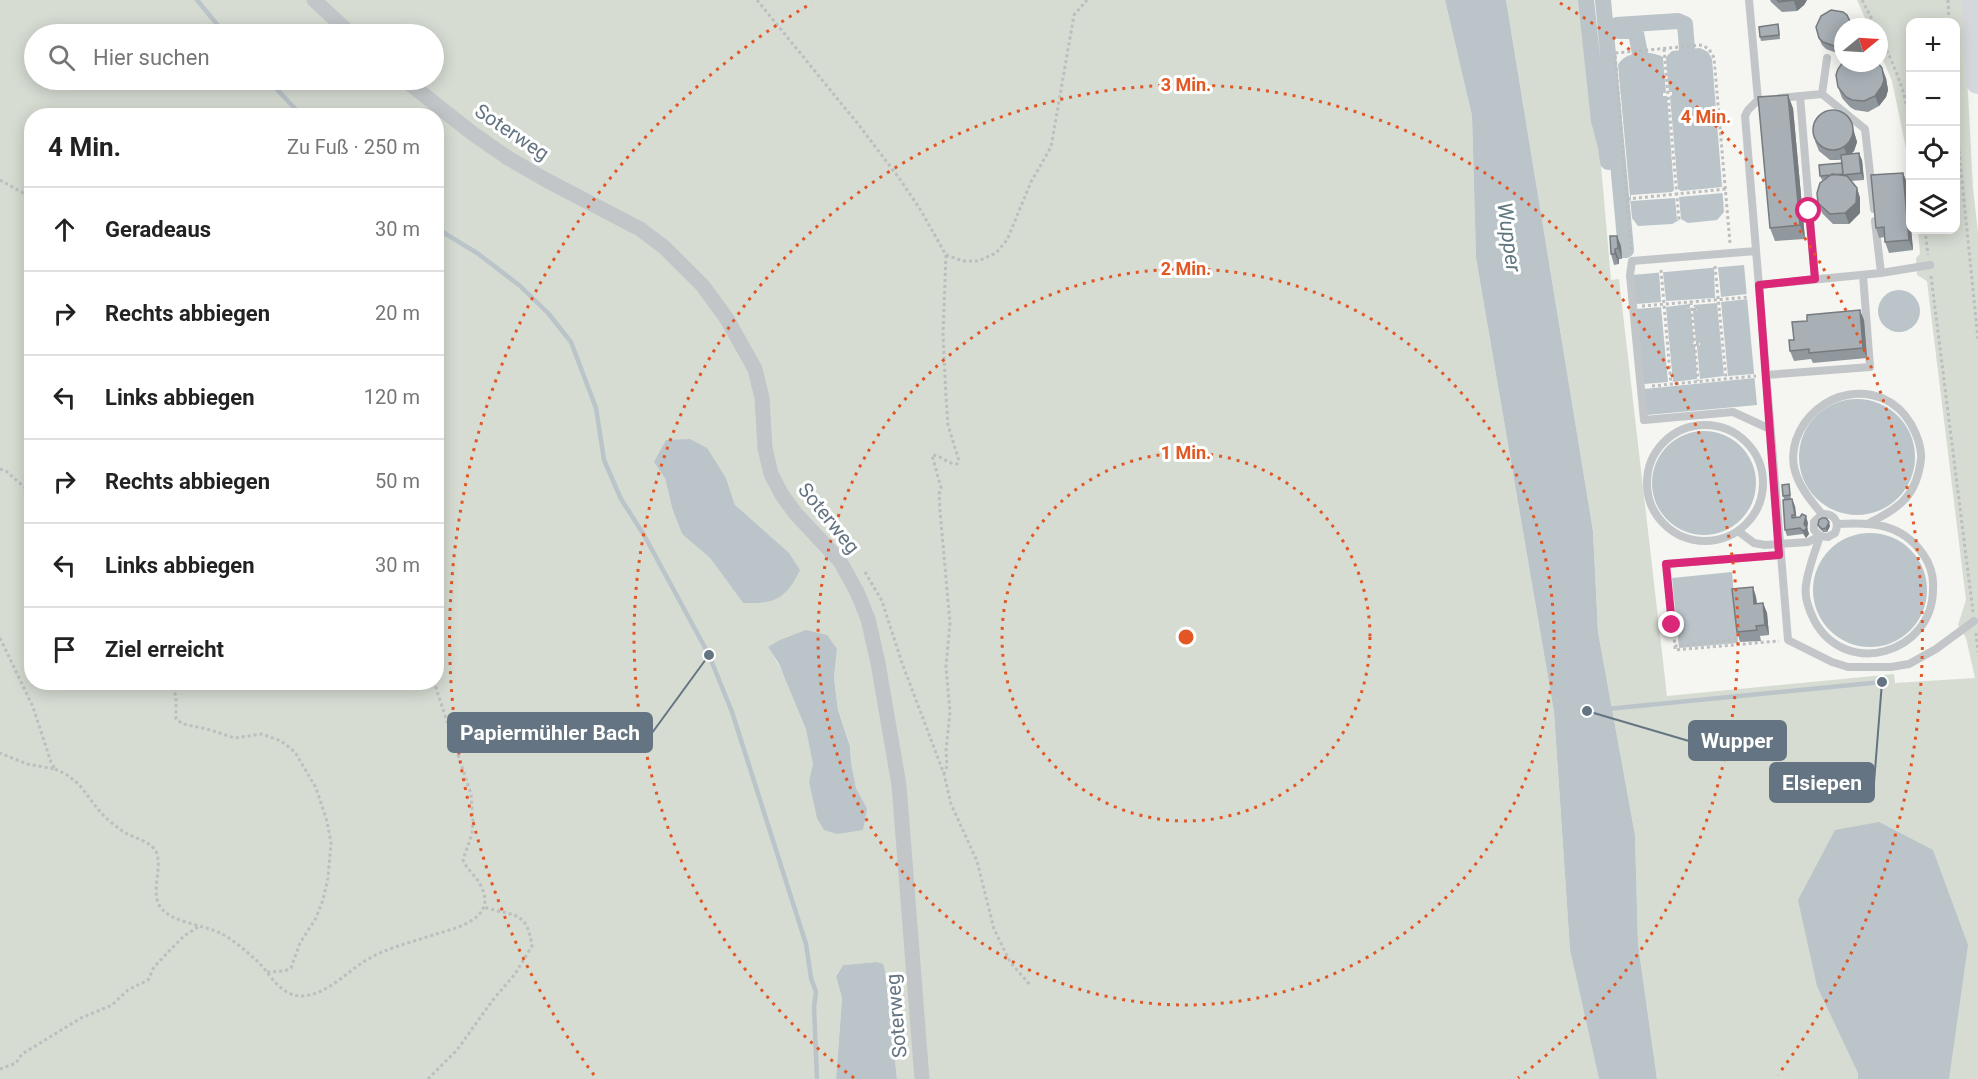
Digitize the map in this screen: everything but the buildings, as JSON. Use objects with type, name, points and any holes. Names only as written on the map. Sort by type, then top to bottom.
[{"type":"main road","points":[[1974,0],[1978,82]]},
{"type":"street","points":[[314,0],[340,24]]},
{"type":"street","name":"Soterweg","points":[[418,90],[440,108]]},
{"type":"street","name":"Soterweg","points":[[444,111],[508,158],[640,229],[664,247],[703,286],[727,319],[754,369],[762,398],[765,448],[771,474],[782,495],[796,514],[840,561],[857,592],[868,619],[899,785],[922,1079]]},
{"type":"lane","points":[[1749,0],[1758,100]]},
{"type":"lane","points":[[1822,94],[1827,58]]},
{"type":"lane","points":[[1881,273],[1865,129],[1822,94],[1758,100],[1744,116],[1779,555],[1788,640],[1832,662],[1848,667],[1890,667],[1908,664],[1936,649],[1974,621]]},
{"type":"lane","points":[[1800,96],[1815,279]]},
{"type":"lane","points":[[1756,251],[1632,261],[1630,274],[1644,420],[1733,412],[1770,429]]},
{"type":"lane","points":[[1759,285],[1881,273],[1930,265]]},
{"type":"lane","points":[[1766,375],[1870,367],[1863,274]]},
{"type":"lane","points":[[1738,531],[1754,543],[1779,545],[1808,542],[1820,536],[1832,536],[1837,530],[1833,516],[1822,514],[1804,491],[1794,470],[1794,448],[1801,427],[1814,410],[1832,398],[1852,393],[1873,395],[1892,403],[1907,417],[1917,435],[1921,455],[1919,475],[1910,494],[1896,509],[1869,523]]},
{"type":"lane","points":[[1703,425],[1721,427],[1738,435],[1751,448],[1760,465],[1763,483],[1760,501],[1751,518],[1738,531],[1720,539],[1701,541],[1682,536],[1665,526],[1653,510],[1647,491],[1648,472],[1655,454],[1667,438],[1684,429],[1703,425]]},
{"type":"lane","points":[[1820,536],[1813,526],[1816,518],[1822,514]]},
{"type":"lane","points":[[1820,536],[1805,586],[1808,609],[1818,628],[1835,644],[1855,652],[1878,653],[1899,647],[1915,635],[1927,619],[1933,600],[1934,579],[1928,560],[1916,544],[1899,532],[1869,523],[1837,524]]},
{"type":"lane","points":[[1666,564],[1779,555]]},
{"type":"path","points":[[757,0],[858,124],[912,196],[946,255],[943,335],[946,397],[948,425],[959,461],[953,464],[932,455],[941,488],[940,511],[950,623],[946,668],[950,712],[946,740],[947,766],[944,774]]},
{"type":"path","points":[[946,255],[963,261],[978,261],[996,253],[1007,240],[1026,192],[1051,147],[1074,15],[1087,0]]},
{"type":"path","points":[[1862,0],[1871,18]]},
{"type":"path","points":[[1948,0],[1949,18]]},
{"type":"path","points":[[1632,261],[1615,53],[1684,47],[1706,47],[1713,53],[1731,254]]},
{"type":"path","points":[[1664,49],[1679,220]]},
{"type":"path","points":[[1888,52],[1897,71],[1906,102]]},
{"type":"path","points":[[1957,126],[1978,339]]},
{"type":"path","points":[[0,180],[24,194]]},
{"type":"path","points":[[1627,199],[1726,189]]},
{"type":"path","points":[[1926,234],[1978,652]]},
{"type":"path","points":[[1715,267],[1726,379]]},
{"type":"path","points":[[1661,272],[1671,384]]},
{"type":"path","points":[[1636,307],[1747,297]]},
{"type":"path","points":[[1691,302],[1698,382]]},
{"type":"path","points":[[1690,309],[1697,309]]},
{"type":"path","points":[[1690,345],[1700,344]]},
{"type":"path","points":[[1644,386],[1755,376]]},
{"type":"path","points":[[0,469],[6,471],[24,487]]},
{"type":"path","points":[[840,561],[852,563],[862,569],[882,601],[902,663],[944,774],[951,804],[977,861],[994,929],[1010,962],[1031,986]]},
{"type":"path","points":[[1666,564],[1675,650],[1788,640]]},
{"type":"path","points":[[0,638],[24,688]]},
{"type":"path","points":[[1674,645],[1738,639]]},
{"type":"path","points":[[25,690],[33,707],[51,762],[56,769],[76,782],[99,811],[113,824],[129,835],[151,844],[154,848],[159,867],[156,895],[159,905],[166,913],[229,938],[248,952],[281,988],[292,994],[310,995],[324,989],[379,953],[465,924],[478,917],[484,907],[481,886],[463,860],[472,834],[471,794],[437,690]]},
{"type":"path","points":[[173,690],[176,696],[175,716],[183,724],[235,738],[267,734],[288,745],[312,779],[327,821],[331,856],[319,913],[300,943],[291,968],[284,971],[267,972]]},
{"type":"path","points":[[0,753],[27,764],[56,769]]},
{"type":"path","points":[[428,1079],[457,1050],[532,946],[531,937],[523,919],[515,914],[484,907]]},
{"type":"path","points":[[0,1069],[16,1063],[22,1054],[81,1018],[112,1005],[128,990],[148,980],[154,967],[170,950],[184,936],[198,927]]},
{"type":"shaded area","points":[[0,0],[1445,0],[1472,116],[1476,258],[1554,712],[1570,950],[1599,1079],[897,1079],[885,971],[876,962],[843,965],[836,975],[842,998],[836,1079],[0,1079]],"holes":[[[665,478],[726,478],[735,505],[756,526],[743,603],[710,558],[682,534],[672,508]],[[768,647],[837,649],[834,678],[838,710],[850,745],[856,788],[867,808],[809,781],[813,763],[812,750],[804,719]]]},
{"type":"shaded area","points":[[1506,0],[1581,0],[1593,130],[1599,142],[1611,280],[1619,279],[1667,696],[1894,674],[1895,683],[1975,678],[1966,638],[1958,625],[1966,600],[1927,281],[1917,275],[1916,258],[1920,254],[1918,234],[1960,234],[1960,18],[1906,18],[1906,149],[1888,71],[1888,18],[1865,18],[1857,0],[1963,0],[1973,188],[1978,232],[1978,1079],[1657,1079],[1638,944],[1635,835],[1598,632],[1593,531]]},
{"type":"water","points":[[1445,0],[1506,0],[1593,531],[1598,632],[1635,835],[1638,944],[1657,1079],[1599,1079],[1570,950],[1554,712],[1476,258],[1472,116]]},
{"type":"water","points":[[1700,48],[1708,52],[1712,59],[1724,212],[1717,220],[1688,223],[1681,219],[1672,224],[1638,226],[1632,218],[1618,65],[1627,56],[1633,54],[1647,53],[1665,58],[1672,51]]},
{"type":"water","points":[[1744,265],[1757,405],[1647,415],[1632,275]]},
{"type":"water","points":[[1899,290],[1907,291],[1914,296],[1919,303],[1919,319],[1914,326],[1907,331],[1899,332],[1891,331],[1884,326],[1879,319],[1878,311],[1879,303],[1884,296],[1891,291]]},
{"type":"water","points":[[1857,399],[1879,404],[1898,416],[1910,435],[1915,457],[1910,479],[1898,498],[1879,510],[1857,515],[1835,510],[1816,498],[1804,479],[1799,457],[1804,435],[1816,416],[1835,404]]},
{"type":"water","points":[[1704,431],[1724,435],[1741,446],[1752,463],[1756,483],[1752,503],[1741,520],[1724,531],[1704,535],[1684,531],[1667,520],[1656,503],[1652,483],[1656,463],[1667,446],[1684,435]]},
{"type":"water","points":[[690,439],[707,448],[726,478],[735,505],[789,553],[800,570],[790,588],[778,598],[771,601],[743,603],[710,558],[682,534],[672,508],[665,478],[654,462],[666,440]]},
{"type":"water","points":[[1870,533],[1892,537],[1910,550],[1923,568],[1927,590],[1923,612],[1910,630],[1892,643],[1870,647],[1848,643],[1830,630],[1817,612],[1813,590],[1817,568],[1830,550],[1848,537]]},
{"type":"water","points":[[1732,572],[1738,643],[1679,648],[1672,578]]},
{"type":"water","points":[[806,630],[827,635],[837,649],[834,678],[838,710],[850,746],[856,788],[867,808],[863,830],[837,834],[824,830],[817,818],[809,781],[813,764],[806,729],[779,664],[768,647]]},
{"type":"water","points":[[1879,822],[1933,850],[1968,945],[1949,1079],[1858,1079],[1858,1073],[1817,986],[1798,900],[1835,830]]},
{"type":"water","points":[[876,962],[883,964],[885,971],[897,1079],[836,1079],[842,998],[836,976],[843,965]]},
{"type":"pier","points":[[1663,58],[1666,58],[1669,92],[1672,92],[1670,96],[1678,189],[1681,191],[1722,187],[1723,193],[1679,197],[1681,219],[1677,220],[1675,198],[1631,201],[1631,195],[1674,190],[1667,96],[1663,96],[1663,93],[1666,93]]},
{"type":"pier","points":[[1718,267],[1721,297],[1747,294],[1748,299],[1721,302],[1728,376],[1754,374],[1755,378],[1644,389],[1644,384],[1668,382],[1661,307],[1636,309],[1636,304],[1661,302],[1659,272],[1663,272],[1666,301],[1715,298],[1714,268]],"holes":[[[1717,303],[1724,376],[1700,379],[1697,346],[1700,343],[1696,343],[1693,311],[1697,310],[1693,305]],[[1690,304],[1687,311],[1691,311],[1694,343],[1690,346],[1695,346],[1697,379],[1673,382],[1666,307]]]},
{"type":"waterway","points":[[197,0],[217,24]]},
{"type":"waterway","points":[[1586,0],[1599,121],[1608,162]]},
{"type":"waterway","points":[[1603,0],[1626,250],[1621,250]]},
{"type":"waterway","points":[[1617,25],[1678,21],[1685,24],[1687,49]]},
{"type":"waterway","points":[[1619,31],[1636,33],[1640,54]]},
{"type":"waterway","points":[[277,90],[294,108]]},
{"type":"waterway","points":[[444,233],[477,253],[519,285],[548,313],[571,342],[596,408],[604,460],[621,499],[644,535],[709,655],[732,712],[806,944],[811,978],[816,992],[814,1007],[817,1079]]},
{"type":"waterway","points":[[1607,709],[1882,682]]},
{"type":"place","name":"Papiermühler Bach","points":[[709,655]]},
{"type":"place","name":"Elsiepen","points":[[1882,682]]},
{"type":"place","name":"Wupper","points":[[1587,711]]},
{"type":"route","points":[[1672,625],[1666,564],[1779,555],[1759,285],[1815,279],[1809,211]]}]
